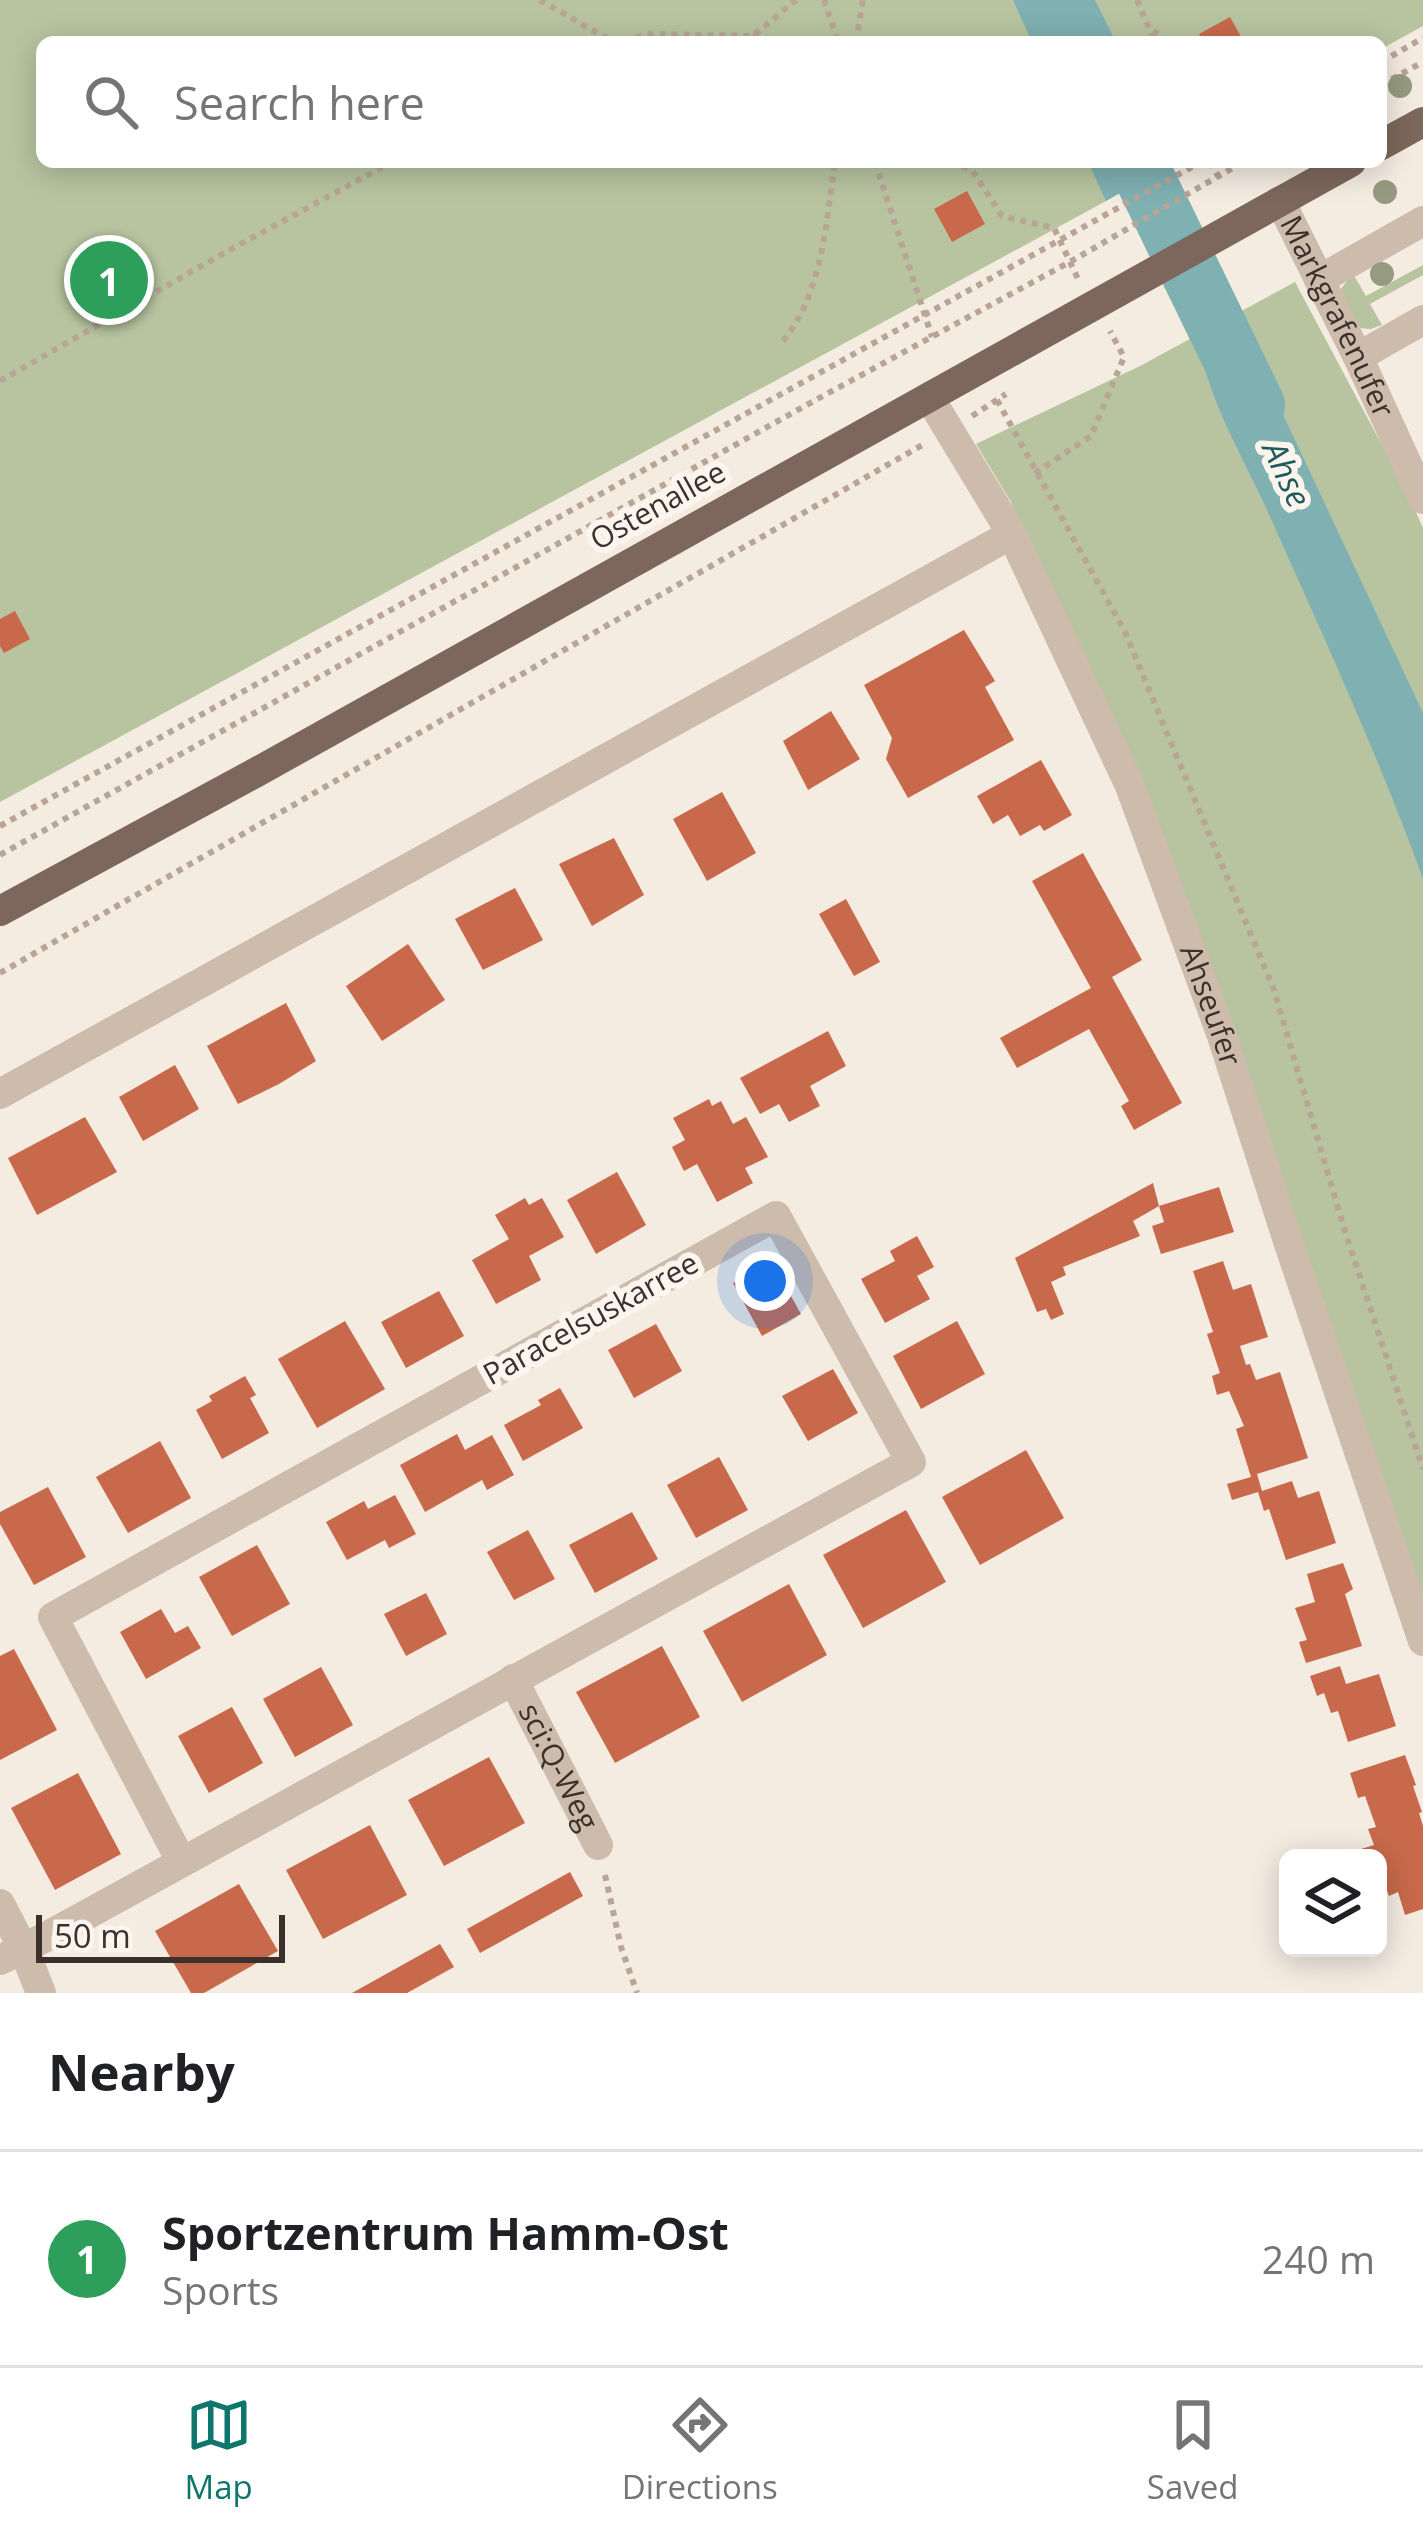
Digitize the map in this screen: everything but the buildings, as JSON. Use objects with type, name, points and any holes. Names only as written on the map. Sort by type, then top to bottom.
[{"type":"main road","points":[[1387,142],[1423,122]]},
{"type":"main road","name":"Ostenallee","points":[[0,911],[1340,168]]},
{"type":"street","name":"Markgrafenufer","points":[[1280,202],[1423,500]]},
{"type":"street","points":[[1319,280],[1423,221]]},
{"type":"street","points":[[1358,357],[1423,320]]},
{"type":"street","name":"Ahseufer","points":[[928,397],[1012,534],[1130,786],[1222,1036],[1423,1641]]},
{"type":"street","points":[[0,1094],[1012,534]]},
{"type":"street","name":"Paracelsuskarree","points":[[24,1949],[910,1462],[776,1216],[53,1617],[181,1861]]},
{"type":"street","name":"sci:Q-Weg","points":[[513,1679],[598,1845]]},
{"type":"street","points":[[0,1904],[41,1993]]},
{"type":"path","points":[[540,0],[603,36]]},
{"type":"path","points":[[641,36],[753,36],[796,0]]},
{"type":"path","points":[[824,0],[836,36]]},
{"type":"path","points":[[857,36],[863,0]]},
{"type":"path","points":[[1137,0],[1152,36]]},
{"type":"path","points":[[1149,28],[1161,36]]},
{"type":"path","points":[[1387,59],[1423,38]]},
{"type":"path","points":[[1387,82],[1423,62]]},
{"type":"path","points":[[0,381],[381,168]]},
{"type":"path","points":[[783,341],[808,298],[834,168]]},
{"type":"path","points":[[877,168],[932,337]]},
{"type":"path","points":[[967,168],[1002,216],[1054,228],[1069,262]]},
{"type":"path","points":[[0,826],[1191,168]]},
{"type":"path","points":[[1214,168],[1219,176]]},
{"type":"path","points":[[0,855],[1233,168]]},
{"type":"path","points":[[1035,473],[1091,436],[1124,357],[1112,335]]},
{"type":"path","points":[[0,973],[997,400],[1125,632],[1274,990],[1343,1225],[1423,1469]]},
{"type":"path","name":"sci:Q-Weg","points":[[598,1845],[621,1948],[637,1993]]},
{"type":"green space","points":[[0,0],[1423,0],[1423,26],[1387,46],[1387,36],[36,36],[36,168],[1163,168],[0,802]]},
{"type":"green space","points":[[1423,265],[1423,275],[1370,304],[1382,325],[1358,328],[1339,291],[1353,274],[1366,296]]},
{"type":"green space","points":[[1295,282],[1423,528],[1423,1639],[1235,1038],[1011,502],[976,444],[1140,366]]},
{"type":"water","points":[[1013,0],[1095,0],[1113,36],[1029,36]]},
{"type":"water","points":[[1091,168],[1163,168],[1106,201]]},
{"type":"water","points":[[1231,323],[1257,359],[1423,713],[1423,879],[1349,694],[1210,384],[1199,341]]},
{"type":"waterway","name":"Ahse","points":[[1140,168],[1255,405]]},
{"type":"place","name":"Sportzentrum Hamm-Ost","points":[[109,280]]}]
